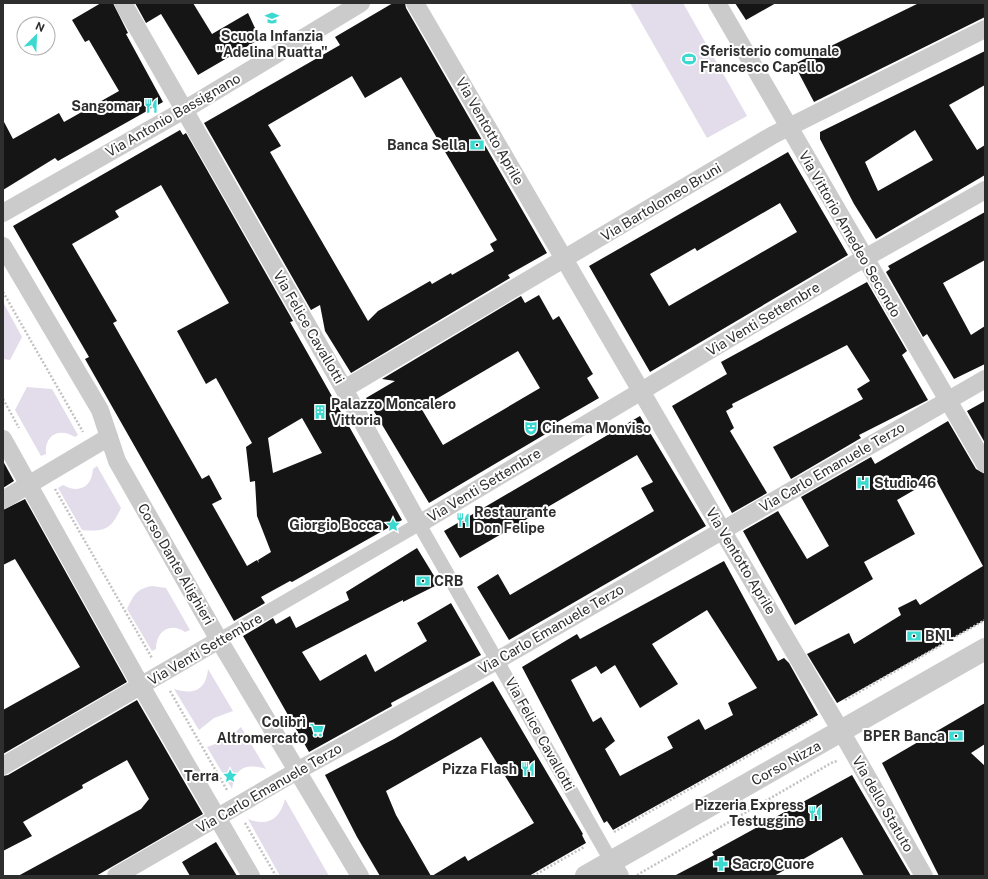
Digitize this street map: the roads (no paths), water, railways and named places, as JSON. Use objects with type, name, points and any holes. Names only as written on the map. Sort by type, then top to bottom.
[{"type":"street","name":"Via Felice Cavallotti","points":[[123,3],[616,869]]},
{"type":"street","name":"Via Antonio Bassignano","points":[[3,213],[184,110],[361,3]]},
{"type":"street","name":"Via Ventotto Aprile","points":[[415,3],[841,731]]},
{"type":"street","name":"Via Vittorio Amedeo Secondo","points":[[717,3],[985,464]]},
{"type":"street","name":"Via Bartolomeo Bruni","points":[[344,389],[788,127],[985,29]]},
{"type":"street","name":"Via Venti Settembre","points":[[3,766],[419,524],[865,258],[985,190]]},
{"type":"street","name":"Corso Dante Alighieri","points":[[3,246],[100,410],[117,461],[219,640],[360,876]]},
{"type":"street","name":"Via Carlo Emanuele Terzo","points":[[116,876],[297,772],[498,660],[985,378]]},
{"type":"street","points":[[3,500],[109,436]]},
{"type":"street","points":[[3,439],[141,686],[251,876]]},
{"type":"street","name":"Corso Nizza","points":[[586,876],[616,869],[841,731],[985,649]]},
{"type":"street","name":"Via dello Statuto","points":[[841,731],[924,876]]},
{"type":"place","name":"Scuola Infanzia \"Adelina Ruatta\"","points":[[272,18]]},
{"type":"place","name":"Sferisterio comunale Francesco Capello","points":[[689,59]]},
{"type":"place","name":"Sangomar","points":[[151,106]]},
{"type":"place","name":"Banca Sella","points":[[477,145]]},
{"type":"place","name":"Palazzo Moncalero Vittoria","points":[[320,412]]},
{"type":"place","name":"Cinema Monviso","points":[[531,428]]},
{"type":"place","name":"Studio46","points":[[863,483]]},
{"type":"place","name":"Restaurante Don Felipe","points":[[463,520]]},
{"type":"place","name":"Giorgio Bocca","points":[[393,525]]},
{"type":"place","name":"CRB","points":[[423,581]]},
{"type":"place","name":"BNL","points":[[914,636]]},
{"type":"place","name":"Colibrì Altromercato","points":[[317,730]]},
{"type":"place","name":"BPER Banca","points":[[956,736]]},
{"type":"place","name":"Pizza Flash","points":[[528,769]]},
{"type":"place","name":"Terra","points":[[230,776]]},
{"type":"place","name":"Pizzeria Express Testuggine","points":[[815,813]]},
{"type":"place","name":"Sacro Cuore","points":[[721,864]]}]
